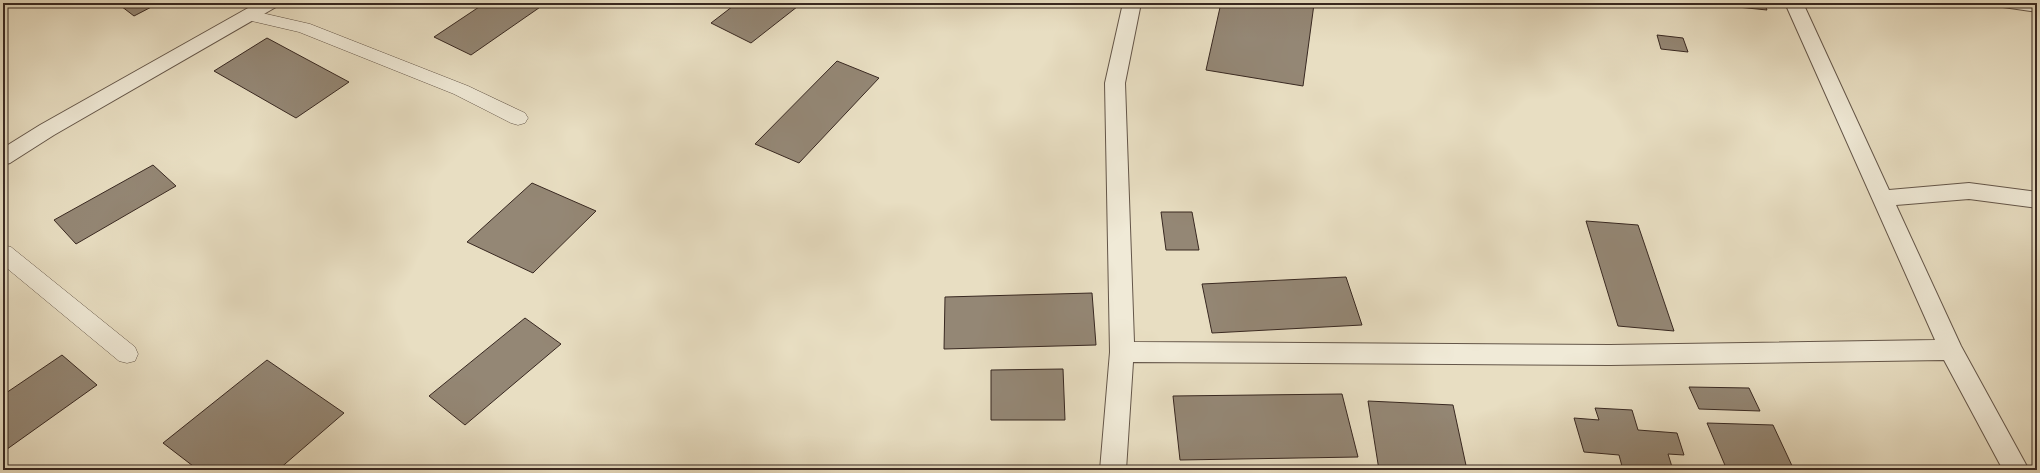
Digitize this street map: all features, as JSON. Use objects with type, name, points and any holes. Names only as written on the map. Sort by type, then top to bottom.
[{"type":"street","points":[[3,158],[47,130],[270,3]]},
{"type":"street","points":[[1113,470],[1122,352],[1115,83],[1132,3]]},
{"type":"street","points":[[1794,3],[1884,198],[1951,350],[2019,469]]},
{"type":"street","points":[[2009,3],[2037,6]]},
{"type":"street","points":[[1884,198],[1968,192],[2037,200]]},
{"type":"street","points":[[1122,352],[1610,356],[1951,350]]},
{"type":"lane","points":[[249,15],[304,28],[461,90],[518,118]]},
{"type":"lane","points":[[3,253],[127,354]]},
{"type":"building","points":[[117,3],[159,3],[134,16]]},
{"type":"building","points":[[485,3],[546,3],[471,55],[434,37]]},
{"type":"building","points":[[737,3],[802,3],[751,43],[711,23]]},
{"type":"building","points":[[1221,3],[1314,4],[1303,86],[1206,70]]},
{"type":"building","points":[[1698,3],[1764,3],[1767,10]]},
{"type":"building","points":[[1657,35],[1683,38],[1688,52],[1661,49]]},
{"type":"building","points":[[267,38],[349,82],[296,118],[214,71]]},
{"type":"building","points":[[837,61],[879,78],[799,163],[755,144]]},
{"type":"building","points":[[153,165],[176,186],[76,244],[54,220]]},
{"type":"building","points":[[532,183],[596,211],[533,273],[467,242]]},
{"type":"building","points":[[1161,212],[1192,212],[1199,250],[1166,250]]},
{"type":"building","points":[[1586,221],[1638,225],[1674,331],[1618,326]]},
{"type":"building","points":[[1346,277],[1362,325],[1212,333],[1202,284]]},
{"type":"building","points":[[1092,293],[1096,345],[944,349],[945,297]]},
{"type":"building","points":[[525,318],[561,344],[465,425],[429,396]]},
{"type":"building","points":[[62,355],[97,385],[3,452],[3,395]]},
{"type":"building","points":[[267,360],[344,413],[278,470],[189,470],[193,466],[163,443]]},
{"type":"building","points":[[1063,369],[1065,420],[991,420],[991,370]]},
{"type":"building","points":[[1689,387],[1749,388],[1760,411],[1699,409]]},
{"type":"building","points":[[1342,394],[1358,457],[1180,460],[1173,396]]},
{"type":"building","points":[[1368,401],[1453,405],[1467,470],[1379,470]]},
{"type":"building","points":[[1595,408],[1632,410],[1638,430],[1677,433],[1684,455],[1668,454],[1673,470],[1623,470],[1619,455],[1584,452],[1574,418],[1599,420]]},
{"type":"building","points":[[1707,423],[1773,425],[1794,470],[1727,470]]}]
